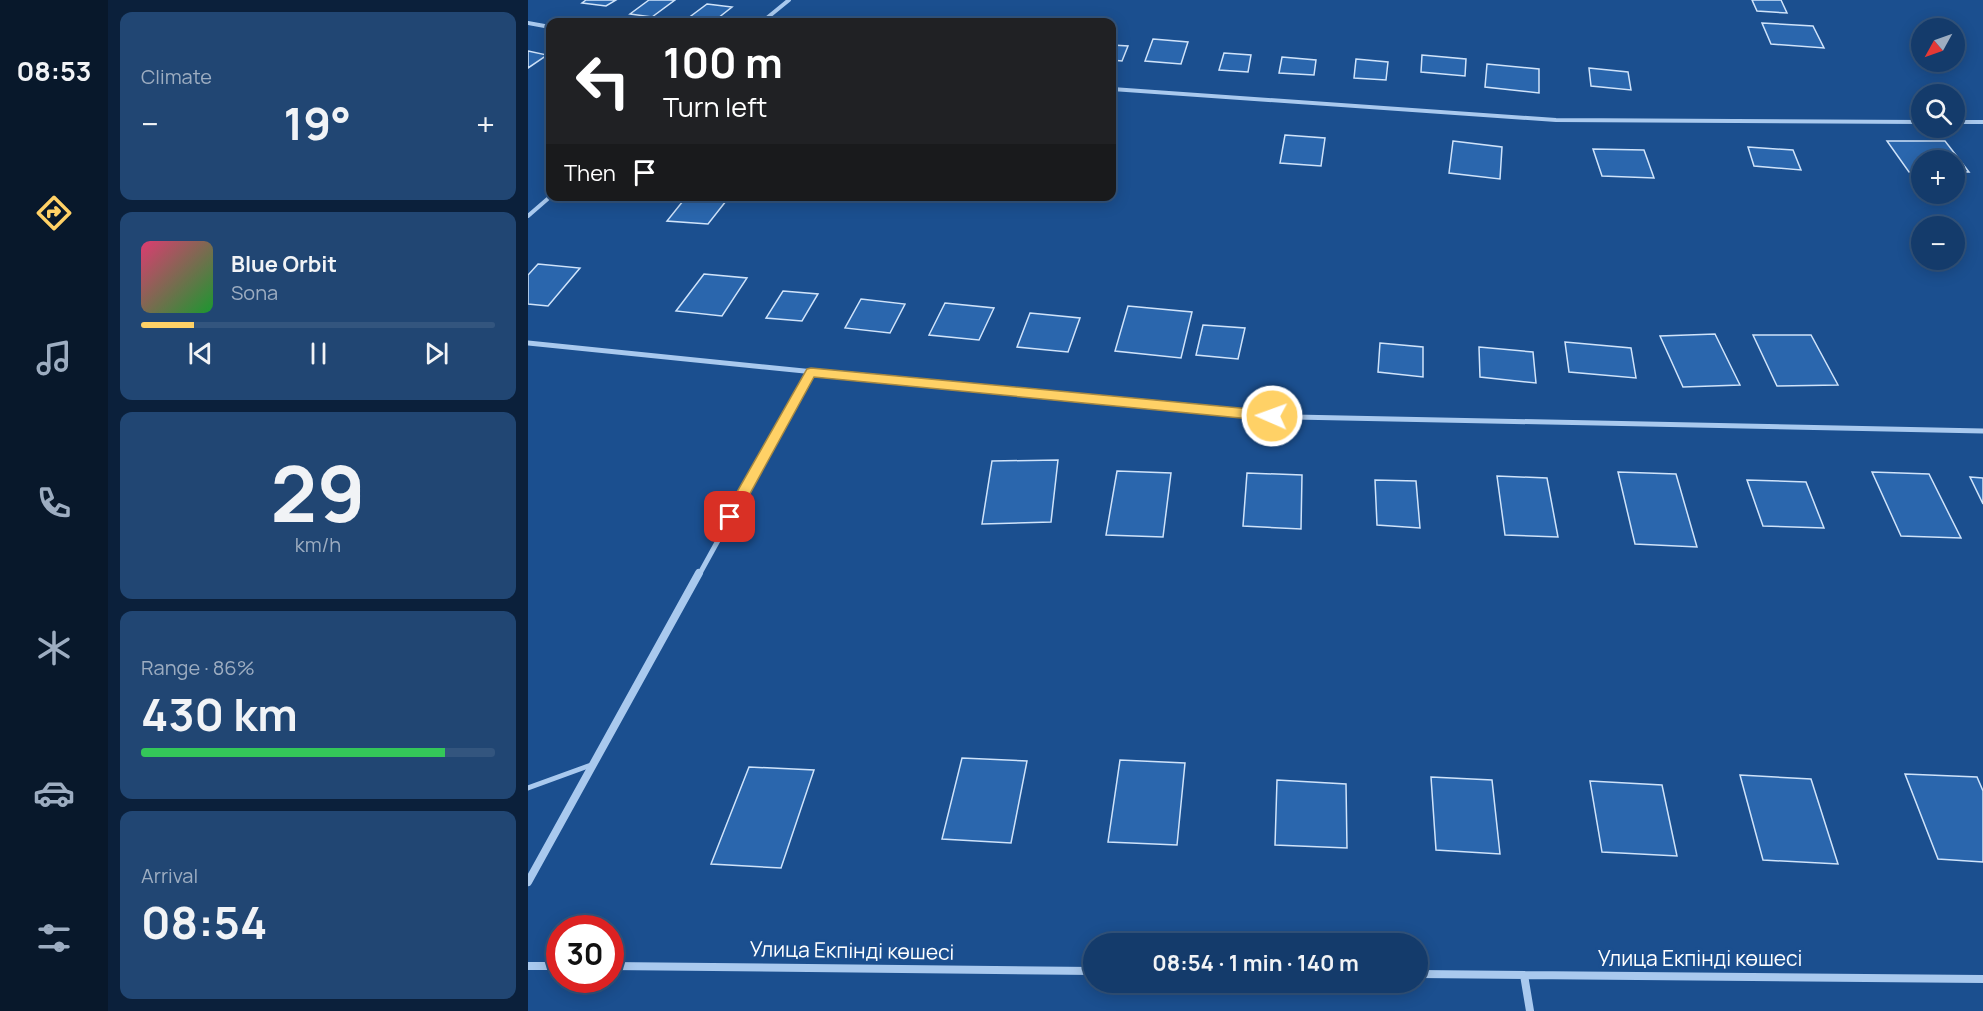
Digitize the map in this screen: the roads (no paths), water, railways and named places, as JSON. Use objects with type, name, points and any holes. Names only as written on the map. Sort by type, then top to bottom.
[{"type":"street","points":[[767,18],[789,0]]},
{"type":"street","points":[[528,23],[546,26]]},
{"type":"street","points":[[1116,89],[1556,120],[1911,122]]},
{"type":"street","points":[[1965,122],[1983,122]]},
{"type":"street","points":[[528,216],[546,200]]},
{"type":"street","points":[[528,343],[1249,416],[1983,431]]},
{"type":"street","points":[[528,882],[811,372]]},
{"type":"street","points":[[528,966],[546,966]]},
{"type":"street","name":"Улица Екпінді көшесі","points":[[624,966],[1083,971]]},
{"type":"street","name":"Улица Екпінді көшесі","points":[[1428,974],[1983,979]]},
{"type":"street","points":[[1524,975],[1530,1011]]},
{"type":"lane","points":[[528,788],[591,765]]}]
